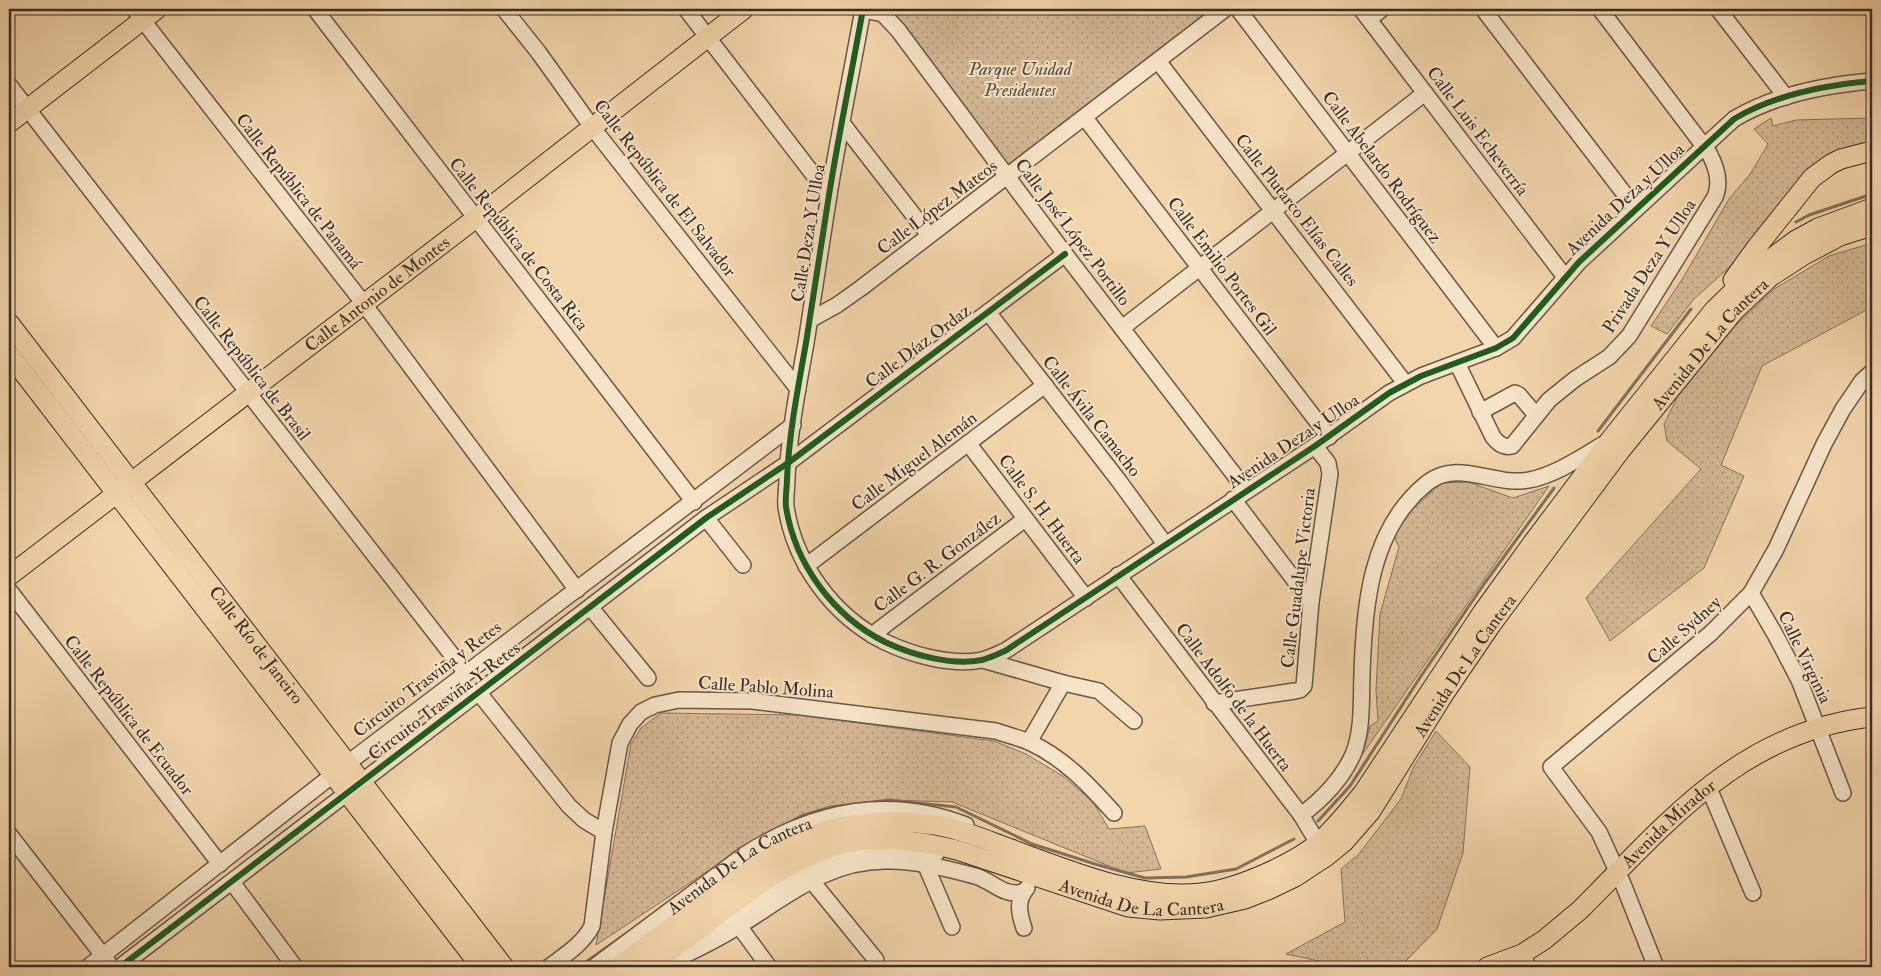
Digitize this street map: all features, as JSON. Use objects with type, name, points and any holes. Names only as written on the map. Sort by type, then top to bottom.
[{"type":"main road","name":"Calle Antonio de Montes","points":[[9,576],[476,218],[744,9]]},
{"type":"main road","points":[[9,123],[145,12]]},
{"type":"main road","points":[[1714,310],[1756,248],[1812,178],[1836,161],[1872,150]]},
{"type":"main road","name":"Avenida De La Cantera","points":[[649,967],[766,879],[800,860],[830,847],[863,841],[900,840],[930,844],[974,856],[1035,878],[1128,907],[1161,901],[1181,894],[1201,893],[1235,886],[1282,866],[1318,843],[1346,815],[1368,786],[1482,613],[1610,440],[1714,310],[1753,272],[1796,240],[1818,228],[1872,208]]},
{"type":"main road","name":"Avenida De La Cantera","points":[[618,967],[768,856],[831,828],[851,825],[896,821],[936,826],[971,835],[1161,901],[1206,908],[1245,899],[1295,877],[1344,842],[1371,811],[1444,694],[1491,625],[1620,451],[1734,311],[1770,277],[1825,243],[1872,226]]},
{"type":"main road","points":[[1825,243],[1842,244],[1872,238]]},
{"type":"main road","name":"Calle Río de Janeiro","points":[[9,323],[132,481],[341,769]]},
{"type":"main road","name":"Calle Río de Janeiro","points":[[9,354],[116,493],[504,967]]},
{"type":"main road","name":"Avenida Mirador","points":[[1820,733],[1872,717]]},
{"type":"main road","name":"Avenida Mirador","points":[[1487,967],[1525,963],[1544,940],[1620,878],[1683,808],[1711,791],[1744,761],[1797,734],[1872,730]]},
{"type":"main road","name":"Calle Río de Janeiro","points":[[355,787],[481,967]]},
{"type":"street","name":"Calle República de Costa Rica","points":[[315,9],[694,502]]},
{"type":"street","name":"Calle República de El Salvador","points":[[504,9],[592,127],[798,389]]},
{"type":"street","points":[[686,9],[829,195]]},
{"type":"street","name":"Calle Deza Y Ulloa","points":[[788,462],[829,195],[863,9]]},
{"type":"street","name":"Calle José López Portillo","points":[[863,9],[877,12],[889,19],[1122,328],[1240,495]]},
{"type":"street","name":"Calle López Mateos","points":[[810,320],[862,288],[1225,9]]},
{"type":"street","name":"Calle Abelardo Rodríguez","points":[[1238,9],[1496,348]]},
{"type":"street","points":[[1365,14],[1382,9]]},
{"type":"street","points":[[1484,9],[1636,209]]},
{"type":"street","name":"Privada Deza Y Ulloa","points":[[1480,412],[1493,437],[1505,447],[1512,446],[1536,414],[1557,393],[1622,345],[1717,193],[1717,174],[1713,159],[1600,9]]},
{"type":"street","points":[[1718,9],[1786,97]]},
{"type":"street","name":"Calle República de Panamá","points":[[145,12],[577,590]]},
{"type":"street","name":"Calle Luis Echeverría","points":[[1365,14],[1566,277]]},
{"type":"street","name":"Calle Plutarco Elías Calles","points":[[1158,61],[1405,383]]},
{"type":"street","name":"Avenida Deza y Ulloa","points":[[788,462],[786,505],[792,536],[806,566],[819,587],[836,606],[872,635],[892,645],[931,658],[955,662],[983,660],[1005,651],[1086,598],[1329,437],[1405,383],[1505,344],[1520,332],[1579,262],[1723,127],[1743,113],[1805,91],[1869,79]]},
{"type":"street","name":"Calle República de Brasil","points":[[9,85],[466,673]]},
{"type":"street","points":[[1122,328],[1425,93]]},
{"type":"street","name":"Calle Emilio Portes Gil","points":[[1085,118],[1329,437]]},
{"type":"street","points":[[842,123],[929,235]]},
{"type":"street","name":"Calle Díaz Ordaz","points":[[788,462],[1066,254]]},
{"type":"street","name":"Calle Ávila Camacho","points":[[988,312],[1119,480],[1165,544]]},
{"type":"street","points":[[1457,363],[1480,412],[1514,392],[1536,414]]},
{"type":"street","name":"Calle Sydney","points":[[1620,878],[1599,832],[1551,767],[1711,633],[1750,593],[1776,549],[1824,444],[1843,409],[1857,388],[1872,372]]},
{"type":"street","name":"Calle Miguel Alemán","points":[[806,566],[1045,385]]},
{"type":"street","name":"Circuito Trasviña y Retes","points":[[88,967],[108,961],[220,864],[341,769],[793,425]]},
{"type":"street","points":[[1301,815],[1322,798],[1347,765],[1354,752],[1360,726],[1365,621],[1371,580],[1380,549],[1389,530],[1408,502],[1426,484],[1440,475],[1454,472],[1507,481],[1529,480],[1555,470],[1610,440]]},
{"type":"street","name":"Calle S. H. Huerta","points":[[968,443],[1086,598]]},
{"type":"street","name":"Calle Guadalupe Victoria","points":[[1214,703],[1295,691],[1302,688],[1304,684],[1311,602],[1330,474],[1328,463],[1315,446]]},
{"type":"street","name":"Circuito Trasviña Y Retes","points":[[120,967],[706,518],[788,462]]},
{"type":"street","points":[[1240,495],[1311,602]]},
{"type":"street","points":[[706,518],[743,566]]},
{"type":"street","name":"Calle G. R. González","points":[[872,635],[1026,519]]},
{"type":"street","name":"Calle Adolfo de la Huerta","points":[[1118,575],[1301,815],[1318,843]]},
{"type":"street","name":"Calle República de Ecuador","points":[[9,590],[220,864]]},
{"type":"street","name":"Calle Virginia","points":[[1750,593],[1789,658],[1843,793]]},
{"type":"street","points":[[591,608],[648,678]]},
{"type":"street","points":[[983,660],[1063,683],[1099,691],[1134,721]]},
{"type":"street","points":[[1029,742],[1063,683]]},
{"type":"street","points":[[479,693],[569,806],[584,820],[604,832]]},
{"type":"street","name":"Calle Pablo Molina","points":[[549,967],[580,943],[592,926],[604,832],[620,743],[630,724],[641,712],[655,705],[679,700],[752,701],[996,731],[1029,742],[1058,759],[1085,781],[1114,813]]},
{"type":"street","points":[[1711,791],[1753,893]]},
{"type":"street","name":"Avenida De La Cantera","points":[[594,967],[744,855],[767,840],[817,818],[841,813],[882,809],[915,811],[946,817],[978,829],[1014,850]]},
{"type":"street","points":[[9,834],[108,961]]},
{"type":"street","name":"Avenida De La Cantera","points":[[673,963],[732,916],[769,890],[805,868],[824,860],[845,855],[886,850],[974,856]]},
{"type":"street","points":[[673,963],[739,926],[811,880],[847,865],[886,860],[926,866],[976,876],[1010,894],[1023,892]]},
{"type":"street","points":[[926,866],[952,927]]},
{"type":"street","points":[[1024,928],[1019,913],[1020,898],[1035,878]]},
{"type":"street","points":[[1620,878],[1656,967]]},
{"type":"street","points":[[811,880],[876,960]]},
{"type":"street","points":[[232,882],[295,967]]},
{"type":"street","points":[[739,926],[769,967]]},
{"type":"green space","name":"Parque Unidad Presidentes","points":[[870,9],[1231,9],[1007,180],[878,11]]},
{"type":"green space","points":[[1771,118],[1773,126],[1796,120],[1872,118],[1872,144],[1849,147],[1812,167],[1744,254],[1694,299],[1667,334],[1651,326],[1683,278],[1729,199],[1751,173],[1768,144],[1754,129]]},
{"type":"green space","points":[[1872,243],[1872,307],[1762,366],[1721,465],[1744,476],[1704,568],[1610,641],[1586,598],[1701,469],[1667,441],[1664,424],[1682,388],[1729,332],[1774,289],[1829,256]]},
{"type":"green space","points":[[1468,482],[1513,498],[1549,486],[1362,755],[1370,726],[1378,721],[1376,690],[1380,614],[1399,547],[1394,536],[1410,512],[1441,483]]},
{"type":"green space","points":[[661,713],[798,715],[994,741],[1026,754],[1063,776],[1093,802],[1109,829],[1145,826],[1161,869],[1126,873],[952,802],[890,800],[831,807],[801,816],[747,845],[596,945],[631,744],[641,728]]},
{"type":"green space","points":[[1436,731],[1470,767],[1463,853],[1437,929],[1402,965],[1347,967],[1286,954],[1345,922],[1341,869],[1358,855],[1401,799],[1414,766]]},
{"type":"waterway","points":[[1796,222],[1809,215],[1872,194]]},
{"type":"waterway","points":[[1598,431],[1691,309]]},
{"type":"waterway","points":[[1318,821],[1350,786],[1419,679],[1484,584],[1554,488]]},
{"type":"waterway","points":[[787,824],[801,816],[831,807],[890,800],[956,807],[1032,844],[1145,878],[1186,877],[1236,869],[1294,839]]},
{"type":"waterway","points":[[579,967],[627,933]]},
{"type":"cycle path","points":[[863,9],[833,172],[794,411],[788,462],[786,507],[798,548],[808,568],[819,586],[849,618],[866,631],[896,647],[932,658],[958,662],[982,660],[1005,651],[1315,446],[1389,393],[1421,376],[1496,348],[1513,338],[1579,262],[1734,119],[1783,97],[1800,92],[1872,81]]},
{"type":"cycle path","points":[[120,967],[706,518],[788,463],[1065,254]]}]
